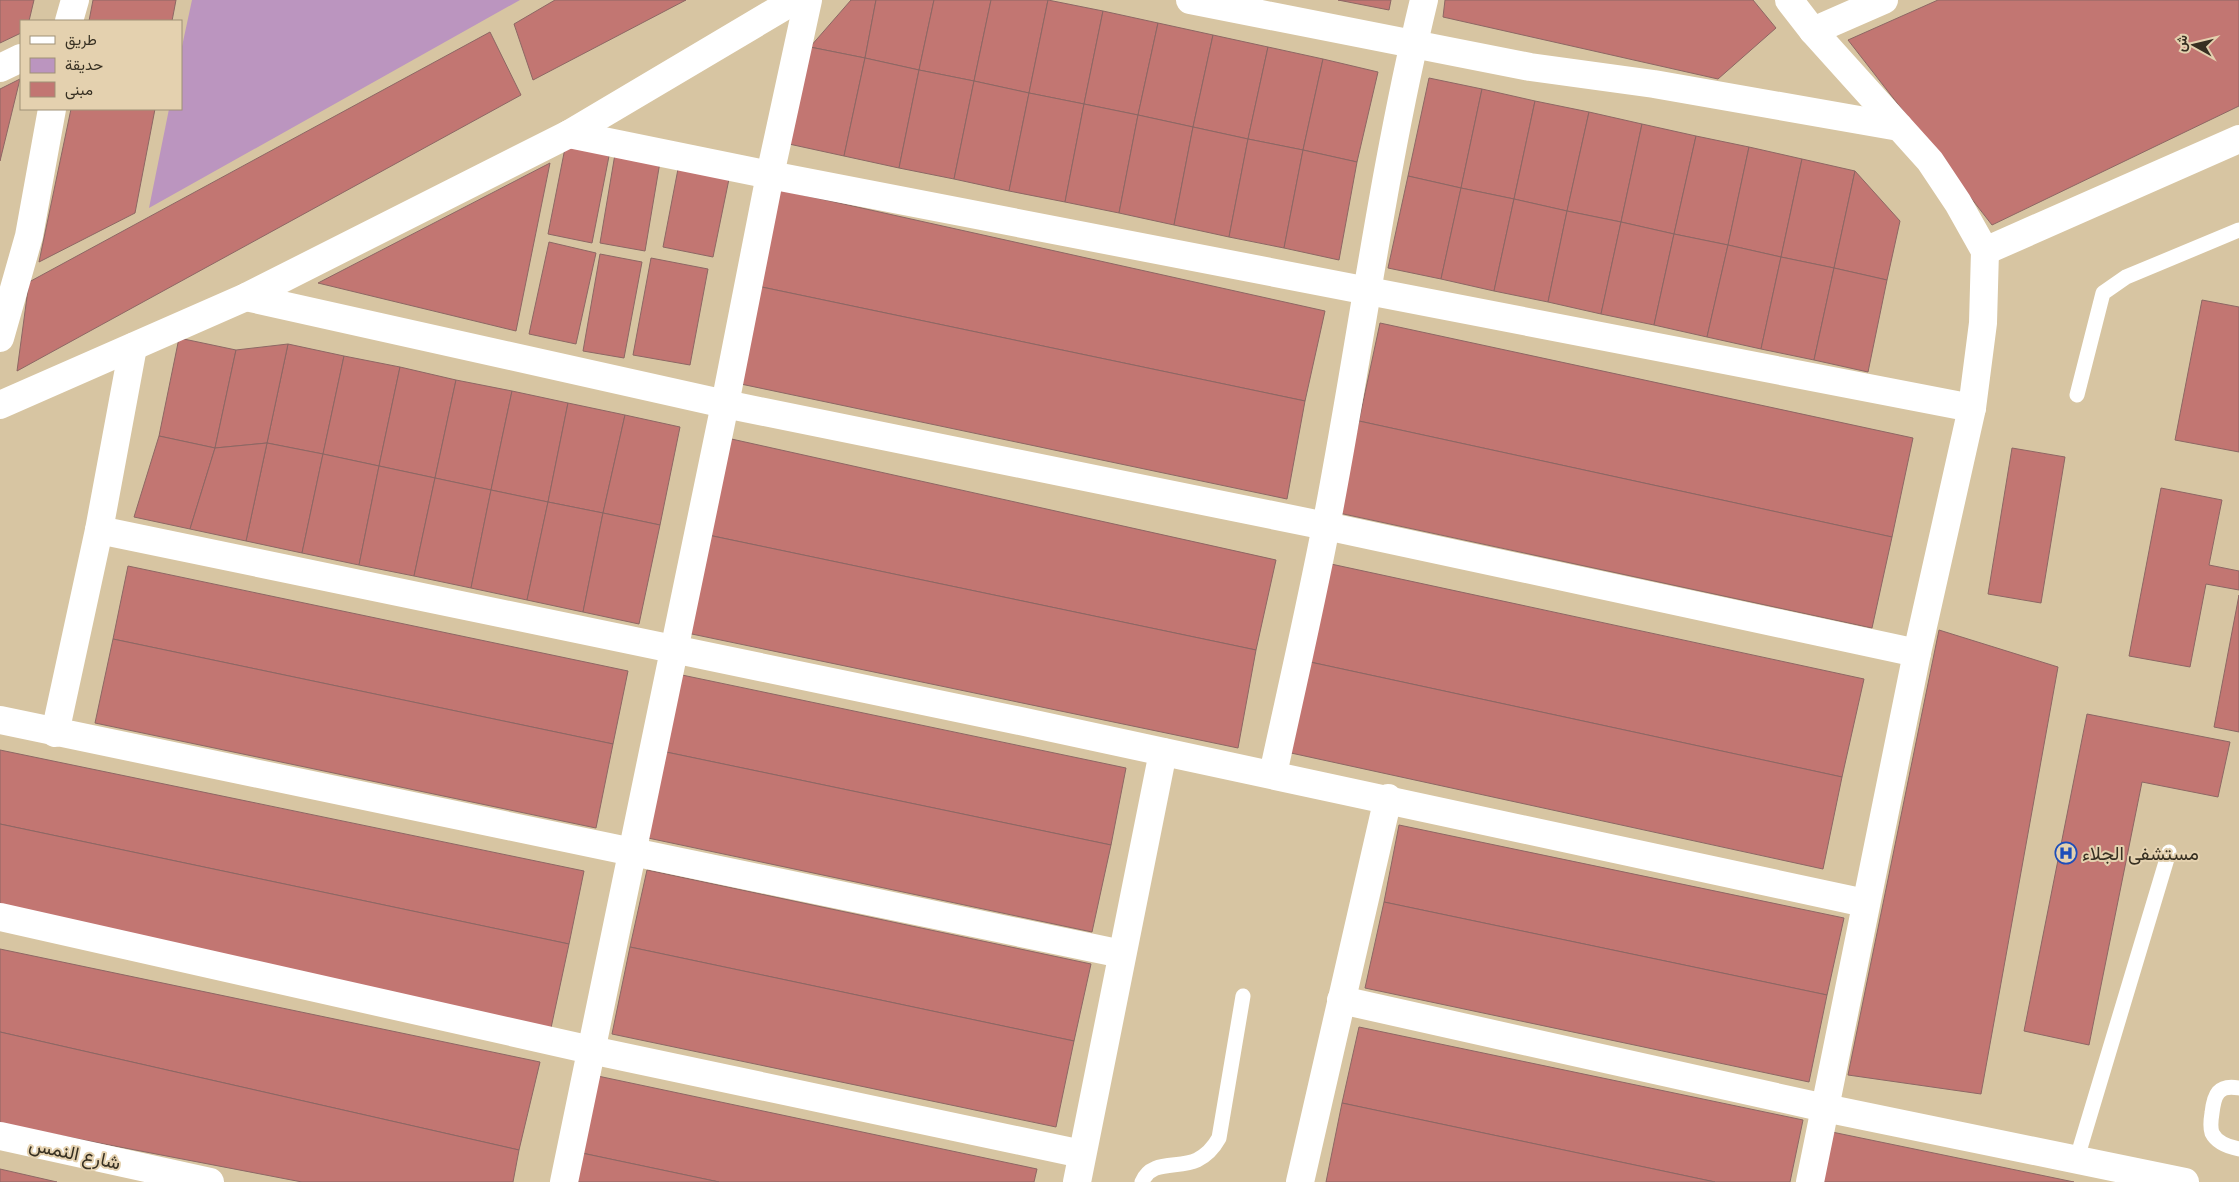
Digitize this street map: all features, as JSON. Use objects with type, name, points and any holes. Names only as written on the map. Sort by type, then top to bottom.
[{"type":"street","points":[[69,20],[75,0]]},
{"type":"street","points":[[0,405],[246,297],[569,134],[795,0]]},
{"type":"street","points":[[564,1182],[725,404],[770,175],[808,0]]},
{"type":"street","points":[[1190,0],[1530,66],[1654,84],[1899,127]]},
{"type":"street","points":[[1273,774],[1326,526],[1413,44],[1424,0]]},
{"type":"street","points":[[1788,0],[1813,31],[1930,161],[1958,203],[1985,251],[1983,323],[1972,408],[1917,653],[1810,1182]]},
{"type":"street","points":[[1813,31],[1884,0]]},
{"type":"street","points":[[0,68],[20,58]]},
{"type":"street","points":[[0,338],[28,236],[52,110]]},
{"type":"street","points":[[569,134],[770,175],[1972,408]]},
{"type":"street","points":[[1985,251],[2239,139]]},
{"type":"street","points":[[246,297],[725,404],[1326,526],[1917,653]]},
{"type":"street","points":[[55,732],[99,530],[133,347]]},
{"type":"street","points":[[99,530],[674,647],[1163,752],[1388,798],[1865,903]]},
{"type":"street","points":[[0,720],[1122,954]]},
{"type":"street","points":[[1077,1182],[1163,752]]},
{"type":"street","points":[[1300,1182],[1388,798]]},
{"type":"street","points":[[0,917],[591,1050],[1082,1154]]},
{"type":"street","points":[[1341,1000],[1825,1108],[2077,1158],[2186,1182]]},
{"type":"street","name":"شارع النمس","points":[[0,1136],[210,1182]]},
{"type":"lane","points":[[2077,395],[2103,293],[2126,277],[2239,230]]},
{"type":"lane","points":[[2077,1158],[2170,852]]},
{"type":"lane","points":[[1142,1182],[1144,1177],[1154,1168],[1198,1160],[1213,1148],[1219,1138],[1243,996]]},
{"type":"lane","points":[[2239,1088],[2225,1088],[2218,1092],[2214,1098],[2211,1124],[2212,1133],[2219,1141],[2239,1149]]},
{"type":"green space","points":[[192,0],[520,0],[149,208],[169,110],[182,110],[182,46]]},
{"type":"building","points":[[0,0],[34,0],[29,20],[20,20],[20,33],[0,43]]},
{"type":"building","points":[[93,0],[176,0],[172,20],[89,20]]},
{"type":"building","points":[[555,0],[686,0],[533,80],[514,24]]},
{"type":"building","points":[[851,0],[876,0],[865,58],[810,47]]},
{"type":"building","points":[[876,0],[934,0],[919,70],[865,58]]},
{"type":"building","points":[[934,0],[991,0],[974,81],[919,70]]},
{"type":"building","points":[[991,0],[1048,0],[1029,93],[974,81]]},
{"type":"building","points":[[1048,0],[1103,11],[1084,104],[1029,93]]},
{"type":"building","points":[[1338,0],[1391,0],[1389,10]]},
{"type":"building","points":[[1445,0],[1753,0],[1776,28],[1718,79],[1443,17]]},
{"type":"building","points":[[1938,0],[2239,0],[2239,106],[1992,225],[1848,40]]},
{"type":"building","points":[[1103,11],[1158,23],[1138,115],[1084,104]]},
{"type":"building","points":[[1158,23],[1213,35],[1193,127],[1138,115]]},
{"type":"building","points":[[490,32],[521,95],[17,371],[29,282]]},
{"type":"building","points":[[1213,35],[1268,47],[1248,139],[1193,127]]},
{"type":"building","points":[[810,47],[865,58],[844,156],[789,144]]},
{"type":"building","points":[[1268,47],[1323,59],[1303,150],[1248,139]]},
{"type":"building","points":[[865,58],[919,70],[899,168],[844,156]]},
{"type":"building","points":[[1323,59],[1378,72],[1357,162],[1303,150]]},
{"type":"building","points":[[919,70],[974,81],[954,179],[899,168]]},
{"type":"building","points":[[1429,78],[1482,89],[1461,188],[1408,176]]},
{"type":"building","points":[[20,79],[0,161],[0,89]]},
{"type":"building","points":[[974,81],[1029,93],[1009,191],[954,179]]},
{"type":"building","points":[[1482,89],[1535,101],[1514,199],[1461,188]]},
{"type":"building","points":[[1029,93],[1084,104],[1065,202],[1009,191]]},
{"type":"building","points":[[1535,101],[1589,112],[1567,211],[1514,199]]},
{"type":"building","points":[[1084,104],[1138,115],[1119,213],[1065,202]]},
{"type":"building","points":[[71,110],[155,110],[135,213],[39,262]]},
{"type":"building","points":[[1589,112],[1642,124],[1621,222],[1567,211]]},
{"type":"building","points":[[1138,115],[1193,127],[1174,225],[1119,213]]},
{"type":"building","points":[[1642,124],[1696,136],[1674,234],[1621,222]]},
{"type":"building","points":[[1193,127],[1248,139],[1229,237],[1174,225]]},
{"type":"building","points":[[1696,136],[1749,147],[1728,245],[1674,234]]},
{"type":"building","points":[[1248,139],[1303,150],[1284,248],[1229,237]]},
{"type":"building","points":[[566,143],[610,151],[592,243],[548,234]]},
{"type":"building","points":[[1749,147],[1802,159],[1781,257],[1728,245]]},
{"type":"building","points":[[1303,150],[1357,162],[1339,260],[1284,248]]},
{"type":"building","points":[[615,154],[660,162],[645,251],[600,243]]},
{"type":"building","points":[[1802,159],[1855,171],[1834,268],[1781,257]]},
{"type":"building","points":[[550,163],[516,331],[318,283]]},
{"type":"building","points":[[678,169],[729,179],[713,257],[663,247]]},
{"type":"building","points":[[1855,171],[1900,221],[1887,280],[1834,268]]},
{"type":"building","points":[[1408,176],[1461,188],[1441,279],[1388,268]]},
{"type":"building","points":[[1461,188],[1514,199],[1494,291],[1441,279]]},
{"type":"building","points":[[776,189],[1325,311],[1305,401],[757,286]]},
{"type":"building","points":[[1514,199],[1567,211],[1548,302],[1494,291]]},
{"type":"building","points":[[1567,211],[1621,222],[1601,314],[1548,302]]},
{"type":"building","points":[[1621,222],[1674,234],[1654,325],[1601,314]]},
{"type":"building","points":[[1674,234],[1728,245],[1707,337],[1654,325]]},
{"type":"building","points":[[549,242],[596,253],[576,344],[529,334]]},
{"type":"building","points":[[1728,245],[1781,257],[1761,349],[1707,337]]},
{"type":"building","points":[[600,254],[642,262],[624,358],[583,351]]},
{"type":"building","points":[[1781,257],[1834,268],[1814,360],[1761,349]]},
{"type":"building","points":[[651,258],[708,269],[690,365],[633,355]]},
{"type":"building","points":[[1834,268],[1887,280],[1868,372],[1814,360]]},
{"type":"building","points":[[757,286],[1305,401],[1287,499],[736,383]]},
{"type":"building","points":[[2202,300],[2239,307],[2239,452],[2175,440]]},
{"type":"building","points":[[1380,323],[1913,438],[1892,537],[1359,421]]},
{"type":"building","points":[[179,338],[236,350],[215,448],[159,436]]},
{"type":"building","points":[[288,344],[344,356],[323,454],[267,443]]},
{"type":"building","points":[[288,344],[267,443],[215,448],[236,350]]},
{"type":"building","points":[[344,356],[400,367],[379,466],[323,454]]},
{"type":"building","points":[[400,367],[456,380],[435,478],[379,466]]},
{"type":"building","points":[[456,380],[512,391],[491,490],[435,478]]},
{"type":"building","points":[[512,391],[568,403],[548,502],[491,490]]},
{"type":"building","points":[[568,403],[625,415],[603,513],[548,502]]},
{"type":"building","points":[[625,415],[680,427],[660,525],[603,513]]},
{"type":"building","points":[[1359,421],[1892,537],[1872,628],[1339,513]]},
{"type":"building","points":[[159,436],[215,448],[190,529],[134,517]]},
{"type":"building","points":[[727,438],[1276,560],[1256,650],[708,535]]},
{"type":"building","points":[[267,443],[323,454],[302,553],[246,541]]},
{"type":"building","points":[[267,443],[246,541],[190,529],[215,448]]},
{"type":"building","points":[[2012,448],[2065,457],[2041,603],[1988,594]]},
{"type":"building","points":[[323,454],[379,466],[359,565],[302,553]]},
{"type":"building","points":[[379,466],[435,478],[414,576],[359,565]]},
{"type":"building","points":[[435,478],[491,490],[471,588],[414,576]]},
{"type":"building","points":[[2161,488],[2222,500],[2209,565],[2239,571],[2239,590],[2206,584],[2190,667],[2129,656]]},
{"type":"building","points":[[491,490],[548,502],[527,600],[471,588]]},
{"type":"building","points":[[548,502],[603,513],[583,612],[527,600]]},
{"type":"building","points":[[603,513],[660,525],[639,624],[583,612]]},
{"type":"building","points":[[708,535],[1256,650],[1238,748],[687,633]]},
{"type":"building","points":[[1331,564],[1864,679],[1842,777],[1310,662]]},
{"type":"building","points":[[128,566],[628,671],[613,744],[113,639]]},
{"type":"building","points":[[2239,595],[2239,732],[2214,727]]},
{"type":"building","points":[[1939,630],[2058,667],[1981,1094],[1848,1075]]},
{"type":"building","points":[[113,639],[613,744],[596,828],[95,723]]},
{"type":"building","points":[[1310,662],[1842,777],[1823,869],[1291,753]]},
{"type":"building","points":[[682,675],[1126,768],[1111,845],[666,752]]},
{"type":"building","points":[[2087,714],[2230,742],[2218,797],[2142,782],[2089,1045],[2024,1031]]},
{"type":"building","points":[[0,750],[584,871],[569,944],[0,824]]},
{"type":"building","points":[[666,752],[1111,845],[1092,932],[648,838]]},
{"type":"building","points":[[0,824],[569,944],[551,1028],[0,908]]},
{"type":"building","points":[[1399,825],[1844,918],[1827,995],[1384,902]]},
{"type":"building","points":[[647,870],[1091,964],[1074,1041],[630,947]]},
{"type":"building","points":[[1384,902],[1827,995],[1809,1082],[1365,988]]},
{"type":"building","points":[[630,947],[1074,1041],[1056,1127],[612,1034]]},
{"type":"building","points":[[0,949],[540,1062],[519,1150],[0,1032]]},
{"type":"building","points":[[1359,1027],[1803,1120],[1790,1182],[1715,1182],[1342,1103]]},
{"type":"building","points":[[0,1032],[519,1150],[513,1182],[302,1182],[0,1124]]},
{"type":"building","points":[[593,1075],[1037,1169],[1034,1182],[719,1182],[577,1152]]},
{"type":"building","points":[[1342,1103],[1715,1182],[1326,1182]]},
{"type":"building","points":[[1832,1132],[2074,1182],[1822,1182]]},
{"type":"building","points":[[577,1152],[719,1182],[571,1182]]},
{"type":"building","points":[[0,1169],[57,1182],[0,1182]]},
{"type":"place","name":"مستشفى الجلاء","points":[[2066,853]]}]
